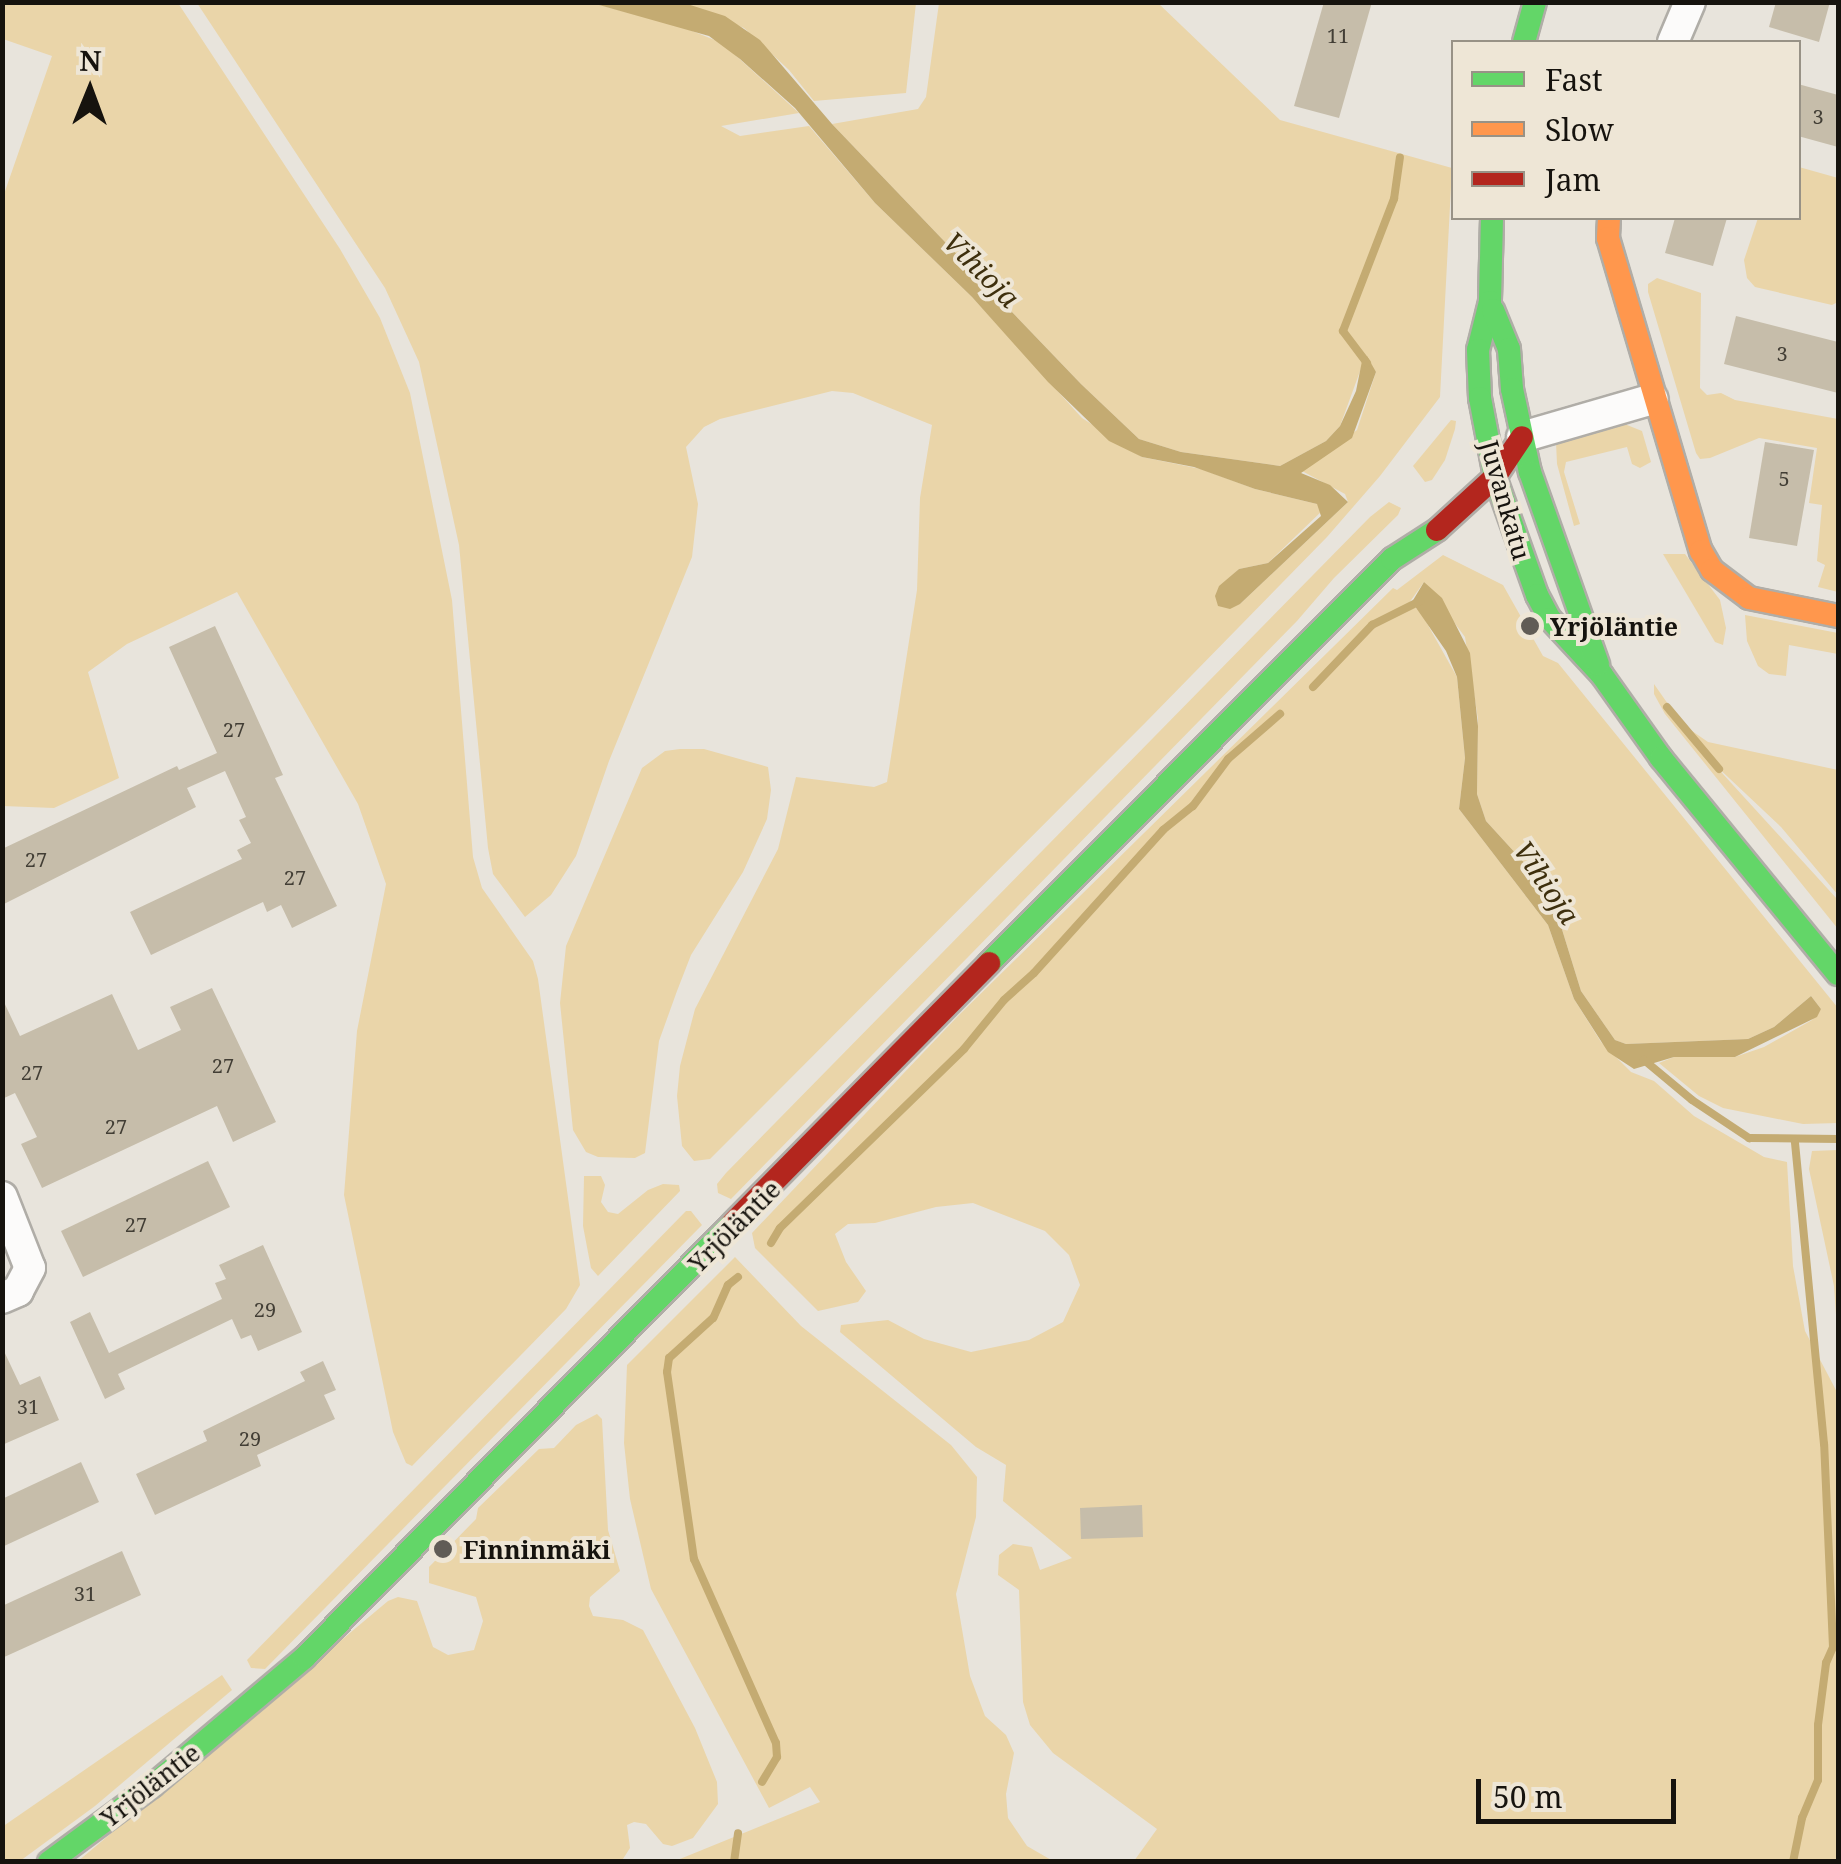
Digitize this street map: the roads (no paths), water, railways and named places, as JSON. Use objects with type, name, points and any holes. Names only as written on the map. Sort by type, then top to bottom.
[{"type":"main road","points":[[1525,40],[1535,2]]},
{"type":"main road","name":"Juvankatu","points":[[1492,220],[1490,302],[1478,350],[1480,398],[1493,467],[1521,557],[1550,619],[1602,675],[1660,758],[1838,974]]},
{"type":"main road","points":[[1608,220],[1608,238],[1652,398],[1690,522],[1712,570],[1748,598],[1838,616]]},
{"type":"main road","name":"Juvankatu","points":[[1490,302],[1509,349],[1530,472],[1581,606],[1602,675]]},
{"type":"main road","name":"Yrjöläntie","points":[[50,1862],[152,1786],[304,1658],[1392,560],[1426,510],[1493,467],[1522,437]]},
{"type":"street","points":[[1674,40],[1690,2]]},
{"type":"street","points":[[1522,437],[1652,398]]},
{"type":"street","points":[[2,1197],[30,1268],[18,1291],[2,1298]]},
{"type":"waterway","points":[[1367,363],[1343,331],[1394,199],[1400,157]]},
{"type":"waterway","points":[[1313,687],[1372,625],[1420,601]]},
{"type":"waterway","points":[[1667,707],[1719,769]]},
{"type":"waterway","points":[[771,1243],[780,1228],[964,1049],[1004,1000],[1034,973],[1163,830],[1193,806],[1228,759],[1280,714]]},
{"type":"waterway","points":[[1644,1060],[1692,1100],[1749,1138],[1838,1139]]},
{"type":"waterway","points":[[1793,1862],[1802,1818],[1818,1780],[1818,1725],[1826,1663],[1833,1647],[1824,1444],[1795,1141]]},
{"type":"waterway","points":[[738,1277],[728,1285],[713,1318],[669,1358],[667,1372],[694,1559],[776,1743],[777,1757],[762,1782]]},
{"type":"waterway","points":[[734,1862],[738,1833]]},
{"type":"place","name":"Yrjöläntie","points":[[1530,626]]},
{"type":"place","name":"Finninmäki","points":[[443,1549]]},
{"type":"water label","name":"Vihioja","points":[[982,269]]},
{"type":"water label","name":"Vihioja","points":[[1547,882]]}]
